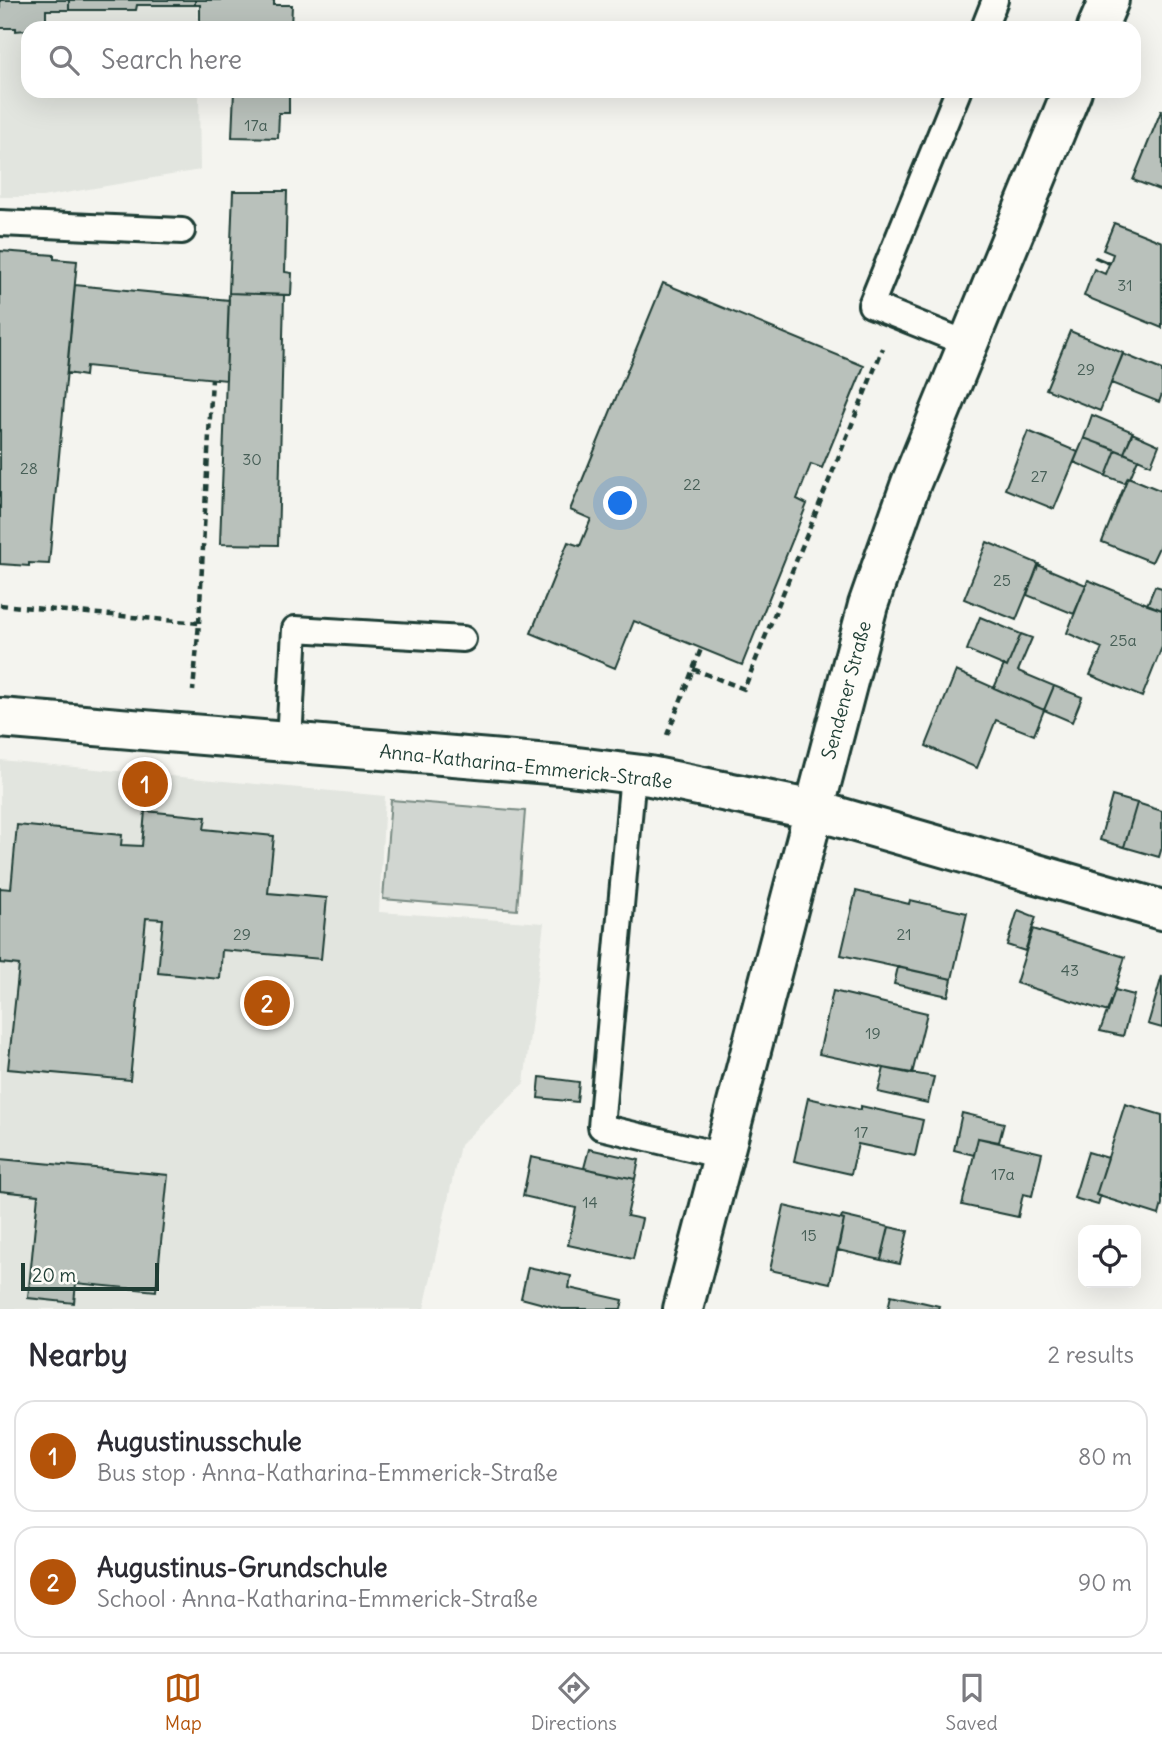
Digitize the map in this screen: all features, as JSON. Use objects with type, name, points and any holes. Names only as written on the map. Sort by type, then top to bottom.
[{"type":"street","name":"Sendener Straße","points":[[683,1309],[868,605],[911,483],[1069,98]]},
{"type":"street","name":"Anna-Katharina-Emmerick-Straße","points":[[0,718],[561,765],[642,775],[814,810],[1162,911]]},
{"type":"lane","points":[[987,21],[995,0]]},
{"type":"lane","points":[[955,98],[871,305],[968,344]]},
{"type":"lane","points":[[0,223],[182,231]]},
{"type":"lane","points":[[289,741],[295,629],[463,639]]},
{"type":"lane","points":[[642,775],[601,1127],[723,1156]]},
{"type":"path","points":[[693,669],[744,689],[896,315]]},
{"type":"path","points":[[189,733],[199,623],[212,378]]},
{"type":"path","points":[[0,605],[199,623]]},
{"type":"path","points":[[642,775],[701,649]]},
{"type":"shaded area","points":[[0,0],[197,0],[198,21],[21,21],[21,98],[199,98],[200,170],[42,197],[0,197]]},
{"type":"shaded area","points":[[0,760],[385,796],[379,912],[544,923],[524,1083],[460,1145],[424,1309],[0,1309]]},
{"type":"shaded area","points":[[391,800],[525,811],[517,910],[383,899]]},
{"type":"building","points":[[0,0],[69,0],[69,10],[46,10],[46,21],[21,21],[21,30],[0,28]]},
{"type":"building","points":[[69,0],[195,0],[195,5],[137,5],[136,10],[69,10]]},
{"type":"building","points":[[195,0],[274,0],[274,5],[292,5],[291,21],[200,21],[200,5],[195,5]]},
{"type":"building","points":[[234,98],[289,98],[289,113],[279,113],[278,138],[232,137]]},
{"type":"building","points":[[1162,111],[1162,191],[1133,180]]},
{"type":"building","points":[[233,191],[287,191],[285,272],[292,273],[291,295],[229,293]]},
{"type":"building","points":[[1114,223],[1162,242],[1162,328],[1084,296],[1094,269],[1105,274],[1109,264],[1095,258],[1110,263],[1113,254],[1103,250]]},
{"type":"building","points":[[0,251],[54,255],[54,259],[77,261],[49,564],[0,564]]},
{"type":"building","points":[[663,283],[864,366],[822,468],[811,464],[797,499],[807,504],[742,665],[634,621],[615,668],[531,633],[568,542],[580,546],[591,519],[570,510]]},
{"type":"building","points":[[75,285],[229,300],[226,380],[86,366],[85,376],[67,373]]},
{"type":"building","points":[[229,293],[284,295],[278,545],[220,544]]},
{"type":"building","points":[[1070,331],[1123,353],[1100,411],[1046,389]]},
{"type":"building","points":[[1123,354],[1162,370],[1162,394],[1159,402],[1111,383]]},
{"type":"building","points":[[1092,415],[1133,432],[1124,453],[1084,438]]},
{"type":"building","points":[[1028,431],[1078,452],[1054,509],[1005,489]]},
{"type":"building","points":[[1132,433],[1159,445],[1151,465],[1124,453]]},
{"type":"building","points":[[1084,438],[1116,450],[1106,476],[1074,462]]},
{"type":"building","points":[[1116,450],[1138,459],[1125,483],[1106,476]]},
{"type":"building","points":[[1128,477],[1162,491],[1162,541],[1152,562],[1102,542]]},
{"type":"building","points":[[987,542],[1039,564],[1016,620],[964,599]]},
{"type":"building","points":[[1038,565],[1086,585],[1074,614],[1027,595]]},
{"type":"building","points":[[1088,580],[1162,610],[1162,647],[1142,697],[1090,675],[1102,648],[1067,633]]},
{"type":"building","points":[[1155,586],[1162,588],[1162,610],[1147,605]]},
{"type":"building","points":[[980,617],[1021,634],[1007,667],[967,650]]},
{"type":"building","points":[[1021,634],[1032,638],[1018,671],[1054,686],[1044,710],[994,688],[1004,665],[1007,667]]},
{"type":"building","points":[[956,671],[1044,710],[1034,735],[996,720],[977,768],[926,746]]},
{"type":"building","points":[[1054,686],[1082,697],[1072,722],[1044,710]]},
{"type":"building","points":[[1112,796],[1137,803],[1124,847],[1100,840]]},
{"type":"building","points":[[1137,803],[1162,811],[1162,847],[1159,857],[1124,847]]},
{"type":"building","points":[[145,811],[206,817],[204,829],[274,836],[268,893],[327,898],[321,959],[222,950],[220,979],[158,973],[163,919],[146,918],[130,1080],[8,1069],[19,965],[0,963],[0,888],[11,889],[17,825],[122,835],[121,845],[142,846]]},
{"type":"building","points":[[856,891],[909,904],[910,900],[967,913],[952,979],[841,955]]},
{"type":"building","points":[[1018,910],[1036,917],[1025,951],[1007,945]]},
{"type":"building","points":[[1033,929],[1125,957],[1108,1012],[1016,983]]},
{"type":"building","points":[[898,967],[952,979],[948,996],[894,984]]},
{"type":"building","points":[[1162,976],[1162,1028],[1148,1024]]},
{"type":"building","points":[[1115,990],[1134,995],[1123,1036],[1100,1031]]},
{"type":"building","points":[[833,991],[927,1013],[912,1074],[819,1054]]},
{"type":"building","points":[[884,1068],[934,1077],[928,1103],[878,1092]]},
{"type":"building","points":[[540,1077],[579,1082],[577,1102],[538,1098]]},
{"type":"building","points":[[808,1098],[861,1110],[861,1106],[923,1120],[915,1156],[858,1144],[851,1174],[794,1161]]},
{"type":"building","points":[[1125,1104],[1162,1115],[1162,1204],[1159,1215],[1096,1195]]},
{"type":"building","points":[[962,1113],[1004,1123],[999,1142],[978,1138],[974,1155],[954,1150]]},
{"type":"building","points":[[978,1138],[1042,1153],[1032,1196],[1023,1194],[1018,1217],[962,1205]]},
{"type":"building","points":[[589,1149],[639,1160],[635,1179],[584,1168]]},
{"type":"building","points":[[1088,1152],[1108,1158],[1096,1195],[1100,1197],[1098,1205],[1074,1198]]},
{"type":"building","points":[[531,1157],[635,1179],[627,1216],[642,1219],[633,1259],[568,1245],[576,1208],[523,1196]]},
{"type":"building","points":[[0,1159],[168,1175],[156,1291],[76,1283],[74,1303],[28,1298],[38,1195],[0,1191]]},
{"type":"building","points":[[784,1206],[844,1220],[830,1283],[770,1270]]},
{"type":"building","points":[[842,1216],[889,1227],[881,1260],[838,1250],[844,1220],[841,1219]]},
{"type":"building","points":[[889,1227],[908,1231],[900,1264],[881,1260]]},
{"type":"building","points":[[528,1267],[571,1276],[569,1288],[623,1300],[621,1309],[562,1309],[521,1298]]},
{"type":"building","points":[[891,1295],[939,1306],[938,1309],[888,1309]]},
{"type":"place","name":"Augustinusschule","points":[[145,784]]},
{"type":"place","name":"Augustinus-Grundschule","points":[[267,1003]]}]
